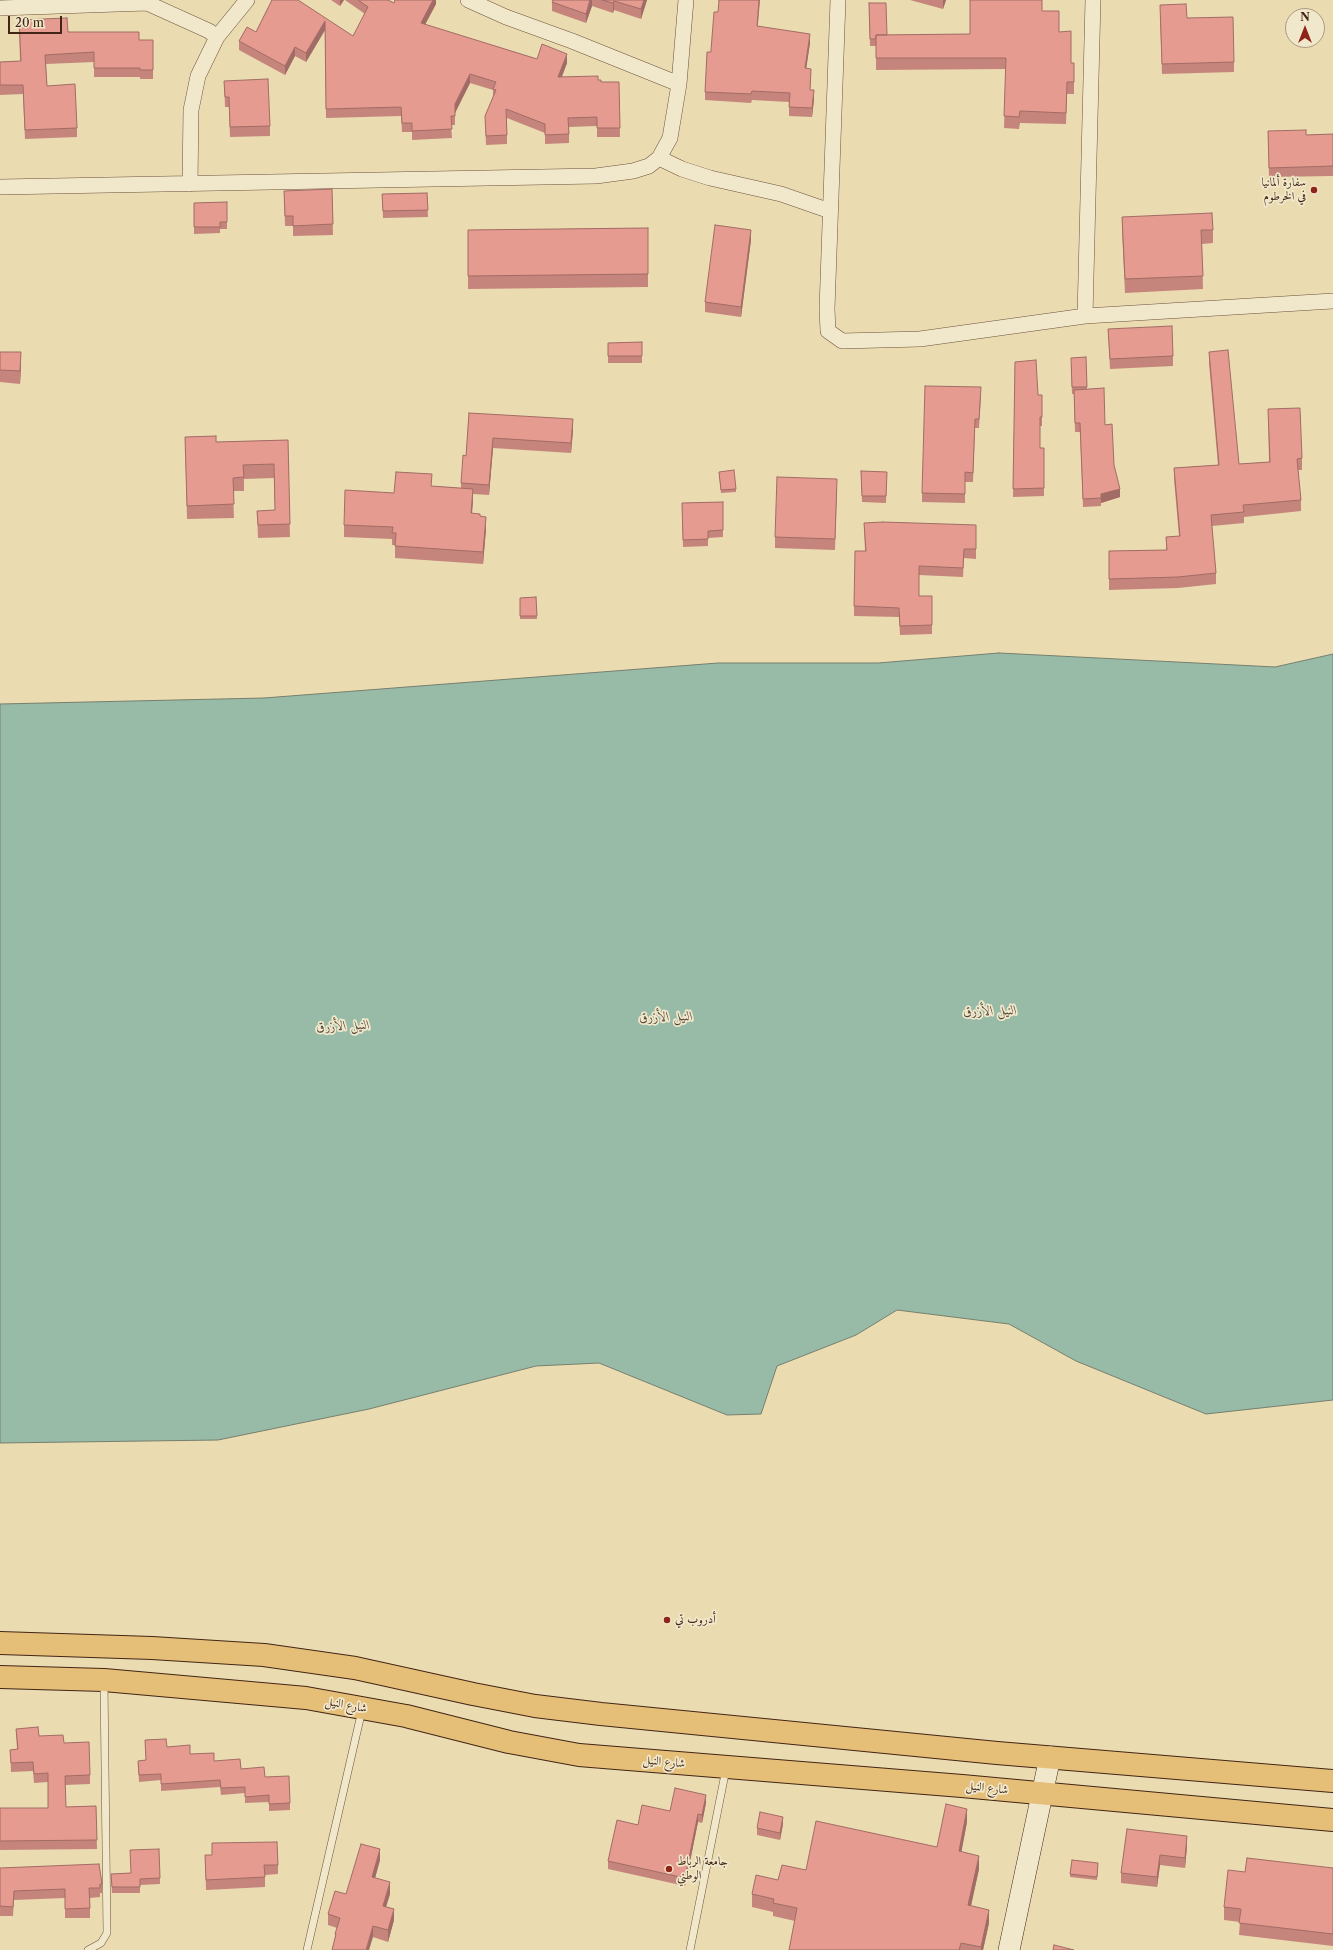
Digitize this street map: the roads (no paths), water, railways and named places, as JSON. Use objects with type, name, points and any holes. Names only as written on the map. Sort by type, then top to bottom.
[{"type":"main road","points":[[0,1643],[152,1648],[264,1655],[309,1660],[355,1668],[535,1706],[725,1727],[1333,1781]]},
{"type":"main road","name":"شارع النيل","points":[[0,1677],[104,1680],[306,1698],[406,1716],[509,1742],[579,1755],[891,1780],[1333,1820]]},
{"type":"street","points":[[190,184],[191,110],[198,76],[217,37],[247,0]]},
{"type":"street","points":[[468,0],[506,17],[572,41],[679,84]]},
{"type":"street","points":[[0,187],[596,176],[633,171],[649,166],[659,158],[670,138],[679,84],[686,0]]},
{"type":"street","points":[[838,0],[827,309],[828,331],[842,341],[920,339],[1085,316],[1333,300]]},
{"type":"street","points":[[1085,316],[1093,0]]},
{"type":"street","points":[[0,8],[73,2],[147,3],[209,31],[217,37]]},
{"type":"street","points":[[659,158],[710,178],[781,194],[830,211]]},
{"type":"street","points":[[1009,1950],[1050,1757]]},
{"type":"lane","points":[[88,1950],[101,1943],[107,1933],[104,1680]]},
{"type":"lane","points":[[307,1950],[362,1708]]},
{"type":"lane","points":[[690,1950],[726,1767]]},
{"type":"water","name":"النيل الأزرق","points":[[999,653],[1275,667],[1333,654],[1333,1400],[1206,1414],[1076,1361],[1009,1324],[897,1310],[856,1335],[777,1366],[761,1414],[727,1415],[599,1363],[536,1366],[369,1409],[218,1440],[0,1443],[0,704],[264,698],[718,663],[878,663]]},
{"type":"place","name":"سفارة ألمانيا في الخرطوم","points":[[1314,190]]},
{"type":"place","name":"أدروب تي","points":[[667,1620]]},
{"type":"place","name":"جامعة الرباط الوطني","points":[[669,1869]]}]
